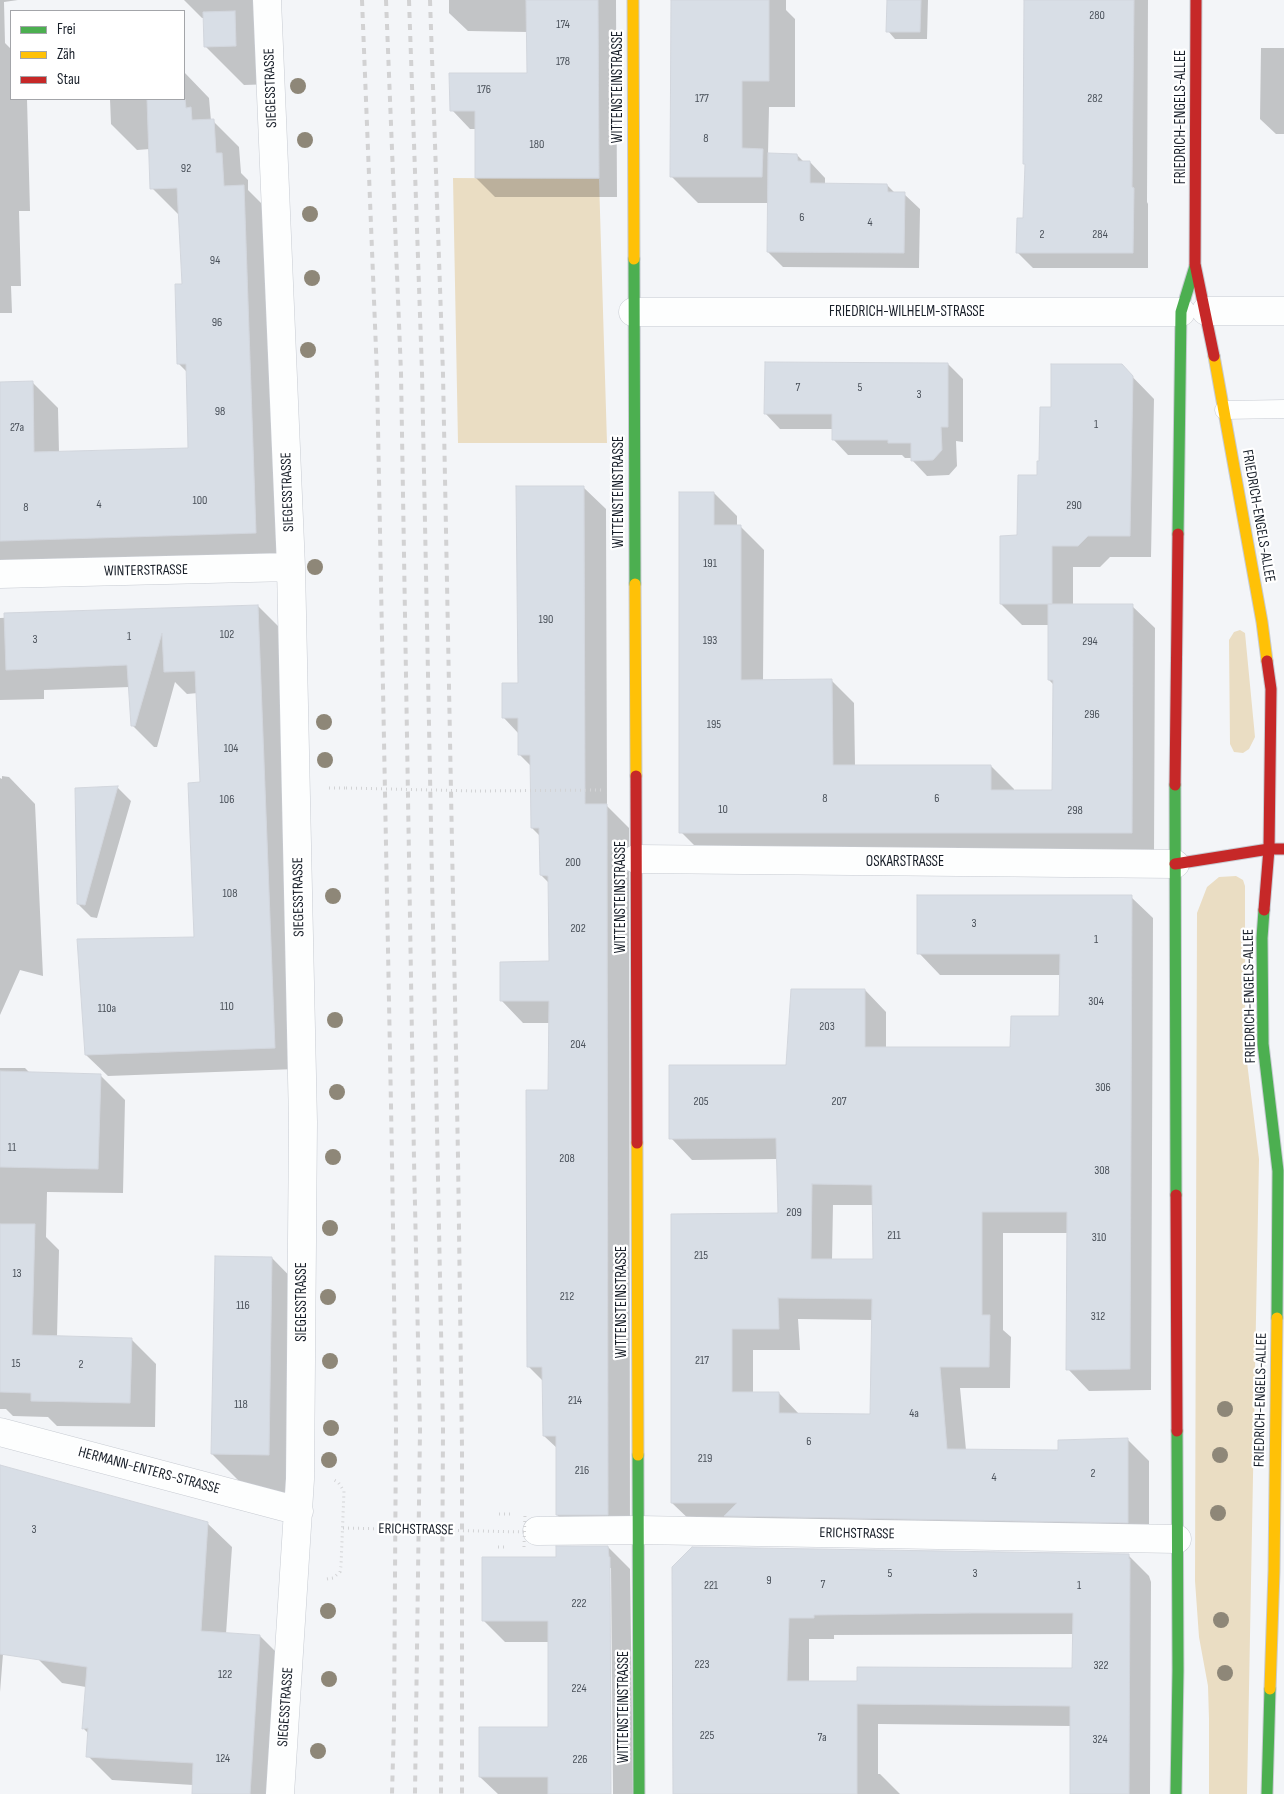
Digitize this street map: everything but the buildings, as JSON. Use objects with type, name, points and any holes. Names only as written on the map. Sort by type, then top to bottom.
[{"type":"main road","name":"WITTENSTEINSTRASSE","points":[[634,0],[633,312],[639,1794]]},
{"type":"main road","name":"FRIEDRICH-ENGELS-ALLEE","points":[[1176,1794],[1178,1670],[1175,864],[1194,312],[1196,0]]},
{"type":"main road","name":"FRIEDRICH-ENGELS-ALLEE","points":[[1195,264],[1194,312],[1224,410],[1262,622],[1271,689],[1269,849],[1262,938],[1263,1044],[1278,1170],[1274,1572],[1267,1794]]},
{"type":"main road","points":[[1175,864],[1269,849],[1284,849]]},
{"type":"street","name":"SIEGESSTRASSE","points":[[267,0],[291,567],[304,1122],[301,1460],[280,1794]]},
{"type":"street","name":"FRIEDRICH-WILHELM-STRASSE","points":[[633,312],[1284,311]]},
{"type":"street","name":"WINTERSTRASSE","points":[[0,574],[291,567]]},
{"type":"street","name":"OSKARSTRASSE","points":[[636,859],[1175,864]]},
{"type":"street","name":"HERMANN-ENTERS-STRASSE","points":[[0,1432],[299,1511]]},
{"type":"street","name":"ERICHSTRASSE","points":[[528,1531],[638,1530],[1177,1539]]},
{"type":"lane","points":[[1224,410],[1284,409]]},
{"type":"path","points":[[346,788],[475,791],[609,790]]},
{"type":"path","points":[[326,1579],[333,1578],[340,1572],[344,1491],[338,1482]]},
{"type":"path","name":"ERICHSTRASSE","points":[[343,1528],[528,1531]]},
{"type":"shaded area","points":[[453,178],[599,179],[607,443],[458,443]]},
{"type":"shaded area","points":[[1240,630],[1245,633],[1255,737],[1249,749],[1243,753],[1234,752],[1230,744],[1229,640],[1234,632]]},
{"type":"shaded area","points":[[1236,876],[1243,880],[1245,886],[1245,1046],[1259,1159],[1247,1794],[1209,1794],[1208,1686],[1199,1637],[1195,1581],[1197,913],[1207,887],[1219,877]]},
{"type":"railway","points":[[362,0],[377,375],[392,1158],[396,1429],[392,1794]]},
{"type":"railway","points":[[386,0],[401,373],[420,1430],[415,1794]]},
{"type":"railway","points":[[409,0],[422,372],[443,1430],[441,1794]]},
{"type":"railway","points":[[430,0],[443,374],[458,1157],[462,1447],[462,1794]]},
{"type":"traffic: fast","points":[[634,259],[635,584]]},
{"type":"traffic: fast","points":[[1178,534],[1181,312],[1195,266]]},
{"type":"traffic: fast","points":[[1175,785],[1176,1195]]},
{"type":"traffic: fast","points":[[1264,910],[1262,938],[1263,1044],[1278,1171],[1277,1318]]},
{"type":"traffic: fast","points":[[1176,1794],[1178,1670],[1177,1431]]},
{"type":"traffic: fast","points":[[638,1455],[639,1794]]},
{"type":"traffic: fast","points":[[1267,1794],[1270,1689]]},
{"type":"traffic: slow","points":[[633,0],[634,259]]},
{"type":"traffic: slow","points":[[1214,356],[1262,622],[1267,661]]},
{"type":"traffic: slow","points":[[635,584],[636,776]]},
{"type":"traffic: slow","points":[[637,1143],[638,1455]]},
{"type":"traffic: slow","points":[[1270,1689],[1274,1571],[1277,1318]]},
{"type":"traffic: jam","points":[[1196,0],[1195,264],[1214,356]]},
{"type":"traffic: jam","points":[[1175,785],[1178,534]]},
{"type":"traffic: jam","points":[[1264,910],[1269,849],[1271,689],[1267,661]]},
{"type":"traffic: jam","points":[[636,776],[637,1143]]},
{"type":"traffic: jam","points":[[1175,864],[1269,849],[1284,849]]},
{"type":"traffic: jam","points":[[1176,1195],[1177,1431]]}]
